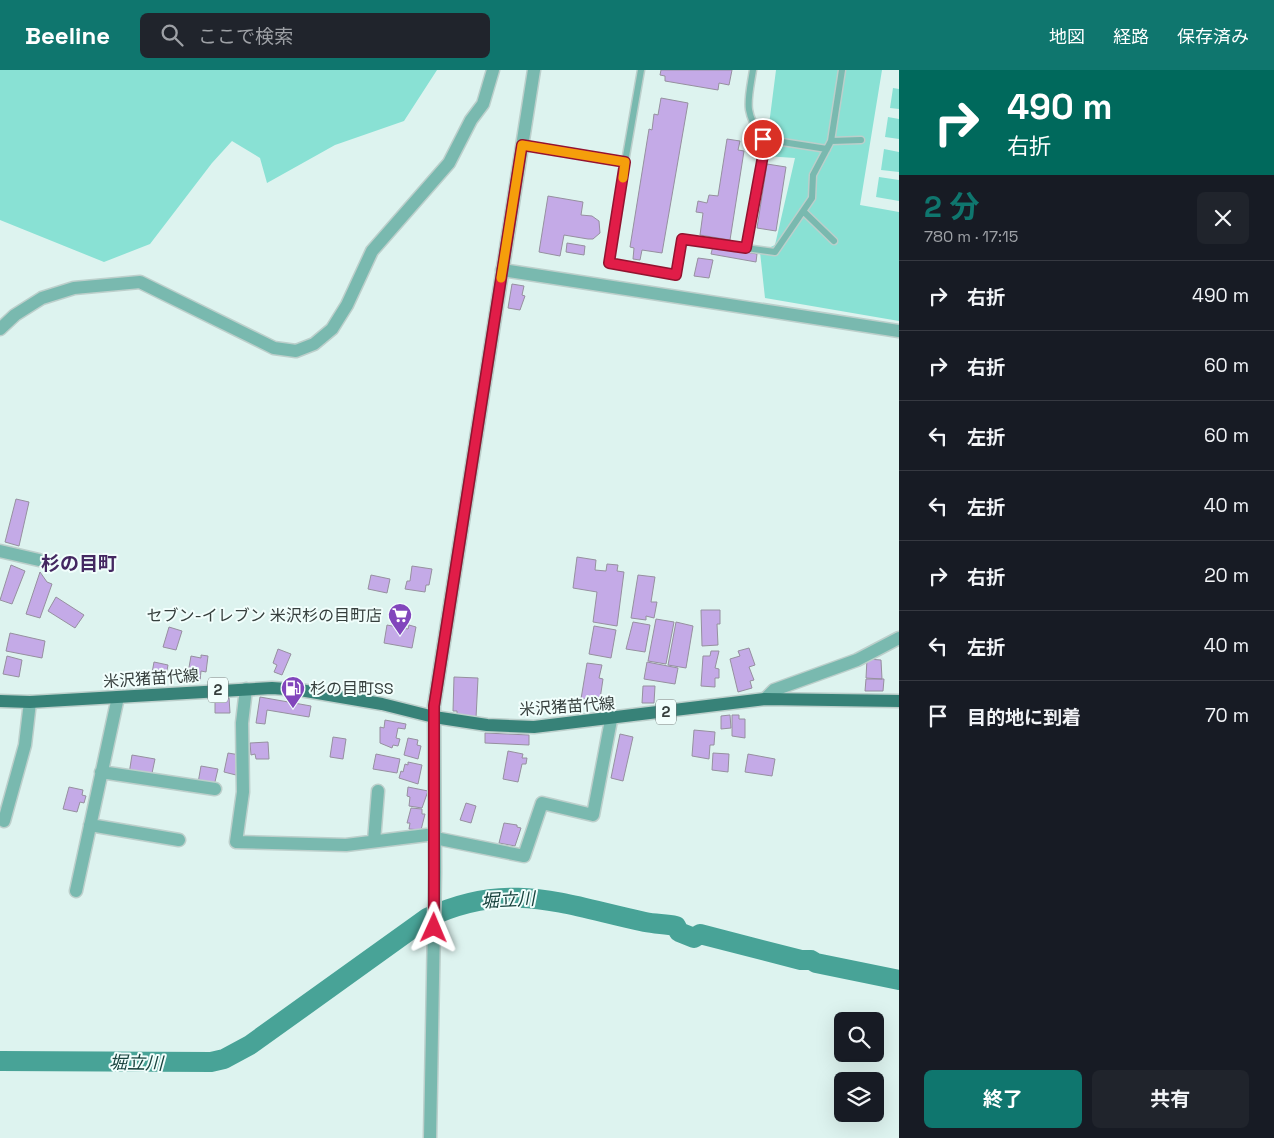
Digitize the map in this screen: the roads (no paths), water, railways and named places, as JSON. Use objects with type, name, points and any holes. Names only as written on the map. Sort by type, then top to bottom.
[{"type":"main road","name":"米沢猪苗代線","points":[[0,703],[246,689],[300,690],[382,704],[434,717],[487,725],[534,727],[611,720],[765,700],[899,701]]},
{"type":"street","points":[[0,329],[15,315],[42,298],[74,288],[140,282],[274,348],[296,351],[314,344],[332,329],[347,306],[372,251],[449,163],[471,120],[484,104],[493,70]]},
{"type":"street","points":[[430,1138],[435,836],[434,706],[534,70]]},
{"type":"street","points":[[502,270],[899,331]]},
{"type":"street","points":[[0,551],[39,560]]},
{"type":"street","points":[[765,700],[774,690],[857,660],[899,638]]},
{"type":"street","points":[[246,689],[242,723],[243,792],[236,842],[346,845],[374,840],[435,836],[524,856],[542,803],[593,815],[611,720]]},
{"type":"street","points":[[76,891],[118,697]]},
{"type":"street","points":[[4,821],[25,745],[30,702]]},
{"type":"street","points":[[101,772],[215,789]]},
{"type":"street","points":[[374,840],[378,791]]},
{"type":"street","points":[[90,825],[179,840]]},
{"type":"lane","points":[[641,70],[609,263],[676,275],[682,239],[775,252],[812,198],[813,175],[831,141],[842,70]]},
{"type":"lane","points":[[753,70],[747,106],[753,124],[766,139],[827,149]]},
{"type":"lane","points":[[746,248],[766,139]]},
{"type":"lane","points":[[831,141],[861,140]]},
{"type":"lane","points":[[522,145],[625,162]]},
{"type":"lane","points":[[803,211],[834,241]]},
{"type":"waterway","name":"堀立川","points":[[0,1061],[211,1062],[224,1059],[250,1045],[427,918],[457,906],[484,900],[511,898],[562,903],[645,922],[676,926],[679,932],[694,938],[700,934],[801,960],[811,960],[816,963],[899,980]]},
{"type":"place","name":"セブン-イレブン 米沢杉の目町店","points":[[400,636]]},
{"type":"place","name":"杉の目町SS","points":[[293,709]]},
{"type":"district","name":"杉の目町","points":[[79,563]]}]
